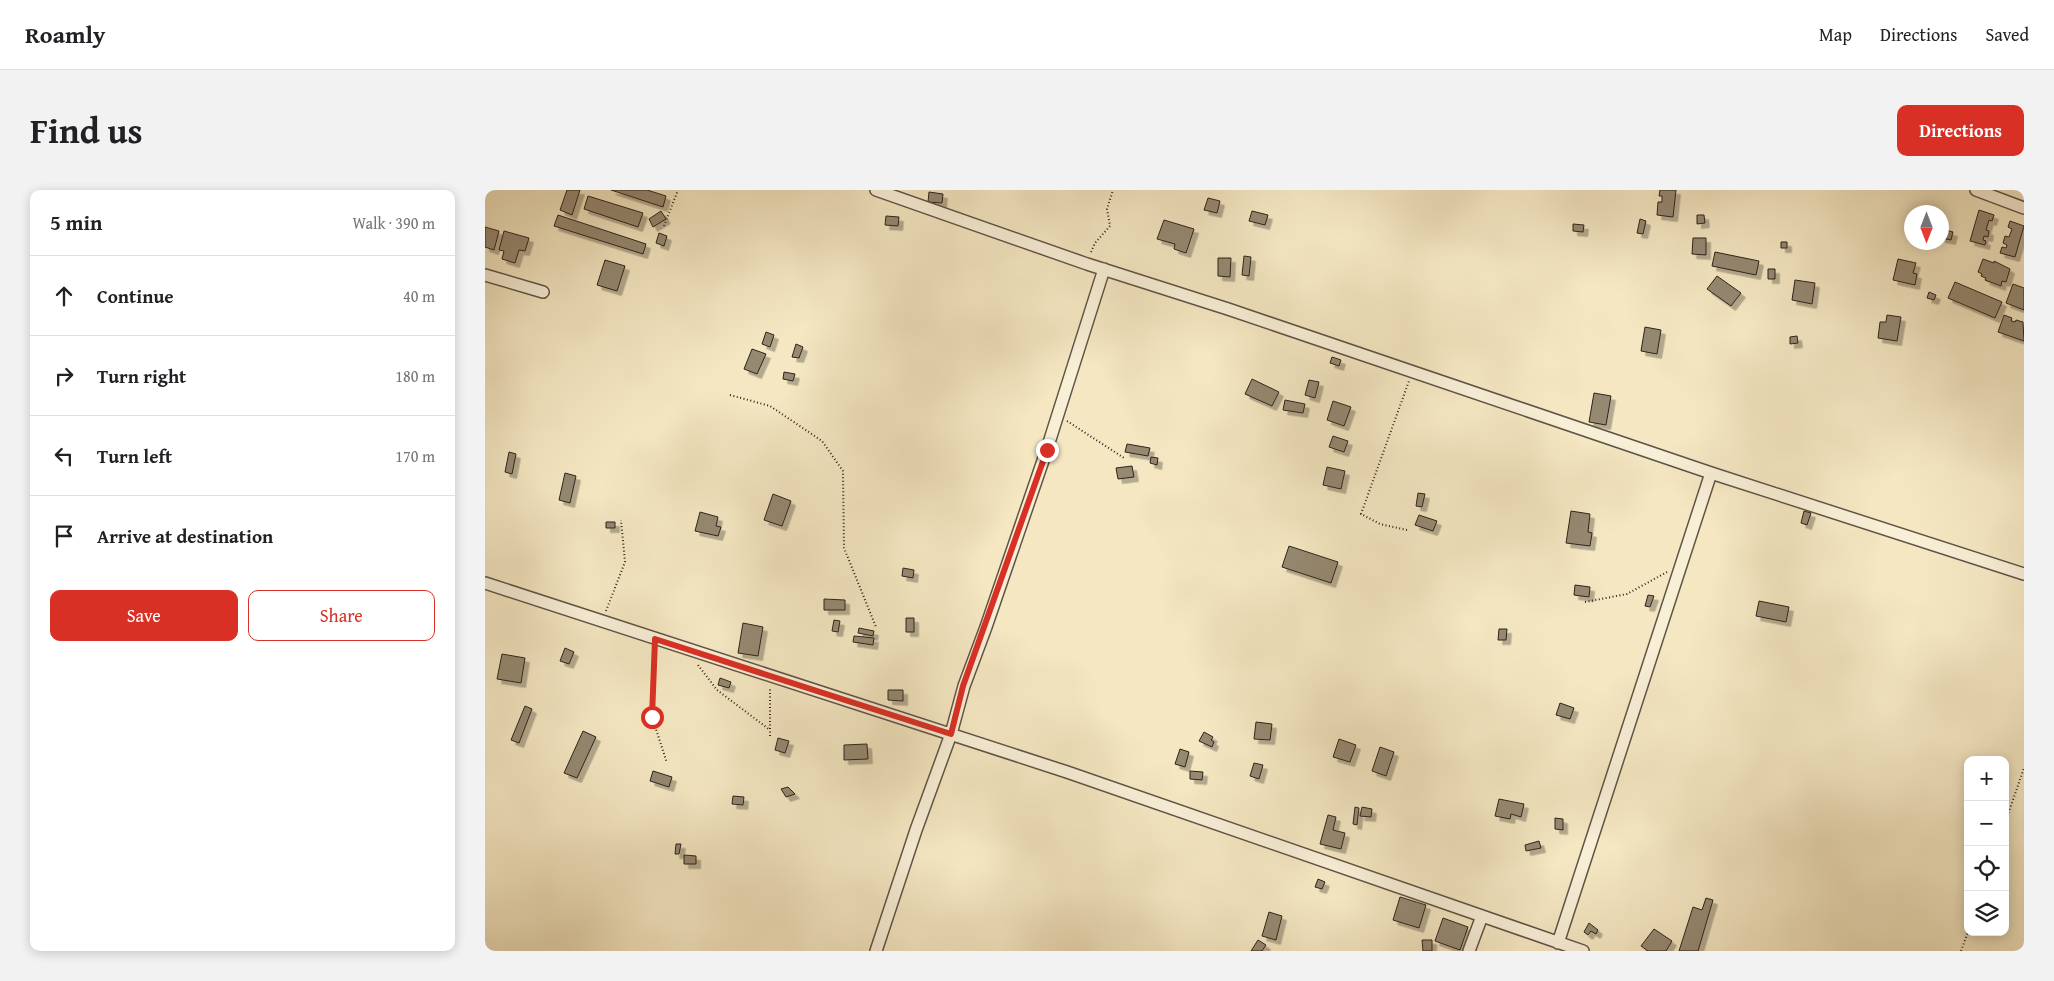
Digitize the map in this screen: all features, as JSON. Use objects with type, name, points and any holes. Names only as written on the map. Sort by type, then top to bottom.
[{"type":"street","points":[[876,190],[1087,264],[1228,309],[1711,473],[2024,574]]},
{"type":"street","points":[[1976,190],[2024,208]]},
{"type":"street","points":[[875,951],[951,734],[963,686],[986,627],[1058,415],[1104,269]]},
{"type":"street","points":[[485,275],[543,292]]},
{"type":"street","points":[[1558,943],[1711,473]]},
{"type":"street","points":[[485,583],[1067,772],[1583,951]]},
{"type":"street","points":[[1469,951],[1482,916]]},
{"type":"path","points":[[664,226],[678,190]]},
{"type":"path","points":[[1087,264],[1095,243],[1110,226],[1107,208],[1113,190]]},
{"type":"path","points":[[1407,530],[1380,524],[1361,514],[1413,372]]},
{"type":"path","points":[[730,395],[770,406],[822,441],[843,471],[844,548],[876,627]]},
{"type":"path","points":[[1058,415],[1124,458]]},
{"type":"path","points":[[602,622],[625,562],[621,520]]},
{"type":"path","points":[[1585,602],[1627,594],[1682,563]]},
{"type":"path","points":[[655,639],[652,717],[667,763]]},
{"type":"path","points":[[688,650],[717,690],[770,730]]},
{"type":"path","points":[[770,676],[770,736]]},
{"type":"path","points":[[2009,811],[2024,768]]},
{"type":"path","points":[[1961,951],[1967,936]]},
{"type":"building","points":[[567,190],[580,190],[572,215],[560,210]]},
{"type":"building","points":[[611,190],[647,190],[666,196],[663,207]]},
{"type":"building","points":[[1660,190],[1676,190],[1673,217],[1657,215],[1658,202],[1662,202],[1662,196],[1659,196]]},
{"type":"building","points":[[929,192],[943,194],[942,203],[928,202]]},
{"type":"building","points":[[588,196],[643,213],[638,227],[584,209]]},
{"type":"building","points":[[1208,198],[1220,201],[1217,213],[1204,210]]},
{"type":"building","points":[[1979,210],[1994,215],[1992,221],[1989,220],[1986,230],[1989,231],[1988,237],[1984,236],[1985,245],[1970,241]]},
{"type":"building","points":[[661,211],[666,219],[653,227],[649,219]]},
{"type":"building","points":[[1252,211],[1268,215],[1265,225],[1249,221]]},
{"type":"building","points":[[558,215],[646,244],[643,254],[554,226]]},
{"type":"building","points":[[1697,215],[1704,215],[1705,223],[1697,224]]},
{"type":"building","points":[[886,216],[899,217],[898,226],[885,225]]},
{"type":"building","points":[[1640,219],[1646,221],[1643,234],[1637,233]]},
{"type":"building","points":[[1164,220],[1194,229],[1186,253],[1174,249],[1175,244],[1157,239]]},
{"type":"building","points":[[2010,221],[2024,226],[2015,257],[2000,253],[2002,247],[2006,248],[2007,245],[2003,243],[2005,236],[2009,237],[2012,229],[2008,227]]},
{"type":"building","points":[[1573,224],[1584,225],[1583,232],[1573,231]]},
{"type":"building","points":[[485,227],[499,231],[494,250],[485,247]]},
{"type":"building","points":[[504,231],[529,238],[525,251],[519,250],[515,263],[502,259],[504,251],[499,250]]},
{"type":"building","points":[[1949,231],[1953,232],[1951,240],[1949,240]]},
{"type":"building","points":[[659,233],[667,236],[664,246],[656,243]]},
{"type":"building","points":[[1693,238],[1706,238],[1706,255],[1692,254]]},
{"type":"building","points":[[1781,242],[1787,242],[1787,248],[1781,248]]},
{"type":"building","points":[[1715,252],[1759,261],[1756,275],[1712,266]]},
{"type":"building","points":[[1244,256],[1251,257],[1249,276],[1242,275]]},
{"type":"building","points":[[1218,258],[1231,258],[1230,277],[1218,276]]},
{"type":"building","points":[[1898,259],[1916,263],[1913,273],[1917,274],[1915,285],[1893,280]]},
{"type":"building","points":[[1983,259],[1994,263],[1994,261],[2010,269],[2006,282],[2002,281],[2001,286],[1985,280],[1986,278],[1981,276],[1982,274],[1978,272]]},
{"type":"building","points":[[605,260],[625,266],[617,291],[597,285]]},
{"type":"building","points":[[1768,269],[1775,269],[1775,279],[1768,279]]},
{"type":"building","points":[[1717,276],[1741,293],[1731,306],[1707,289]]},
{"type":"building","points":[[1795,280],[1815,283],[1812,304],[1792,300]]},
{"type":"building","points":[[1955,282],[2002,302],[1995,318],[1948,298]]},
{"type":"building","points":[[2013,284],[2024,288],[2024,310],[2006,303]]},
{"type":"building","points":[[1929,292],[1936,295],[1934,300],[1927,298]]},
{"type":"building","points":[[1887,315],[1901,317],[1897,341],[1878,338],[1880,322],[1886,322]]},
{"type":"building","points":[[2004,315],[2012,318],[2011,321],[2023,322],[2024,341],[1998,332]]},
{"type":"building","points":[[1645,327],[1661,330],[1657,354],[1641,351]]},
{"type":"building","points":[[766,332],[774,335],[770,347],[762,344]]},
{"type":"building","points":[[1797,336],[1798,343],[1790,344],[1790,337]]},
{"type":"building","points":[[796,344],[803,347],[799,358],[792,357]]},
{"type":"building","points":[[752,349],[766,354],[757,374],[744,369]]},
{"type":"building","points":[[1332,357],[1341,360],[1339,366],[1330,363]]},
{"type":"building","points":[[784,372],[795,374],[793,381],[783,379]]},
{"type":"building","points":[[1252,379],[1279,392],[1272,406],[1245,394]]},
{"type":"building","points":[[1309,380],[1319,382],[1315,398],[1305,395]]},
{"type":"building","points":[[1594,393],[1611,396],[1606,425],[1589,422]]},
{"type":"building","points":[[1285,400],[1305,404],[1303,413],[1283,410]]},
{"type":"building","points":[[1333,401],[1351,407],[1344,426],[1327,420]]},
{"type":"building","points":[[1333,436],[1348,441],[1344,452],[1329,447]]},
{"type":"building","points":[[1127,444],[1150,448],[1148,456],[1125,452]]},
{"type":"building","points":[[509,452],[516,454],[512,474],[505,472]]},
{"type":"building","points":[[1151,457],[1158,458],[1157,465],[1150,463]]},
{"type":"building","points":[[1132,466],[1134,477],[1118,479],[1116,468]]},
{"type":"building","points":[[1327,467],[1345,471],[1341,489],[1323,485]]},
{"type":"building","points":[[565,473],[576,476],[570,503],[559,500]]},
{"type":"building","points":[[1418,493],[1425,494],[1422,507],[1416,506]]},
{"type":"building","points":[[773,494],[791,501],[782,526],[764,520]]},
{"type":"building","points":[[1571,511],[1590,514],[1588,532],[1592,533],[1590,546],[1566,543]]},
{"type":"building","points":[[1804,511],[1811,513],[1807,525],[1801,523]]},
{"type":"building","points":[[700,512],[718,517],[716,526],[721,527],[718,536],[695,531]]},
{"type":"building","points":[[1419,515],[1437,521],[1433,531],[1415,525]]},
{"type":"building","points":[[606,522],[615,522],[615,528],[606,528]]},
{"type":"building","points":[[1289,546],[1338,562],[1331,583],[1282,567]]},
{"type":"building","points":[[903,568],[914,570],[913,578],[902,576]]},
{"type":"building","points":[[1575,585],[1590,587],[1589,597],[1574,595]]},
{"type":"building","points":[[1648,595],[1654,596],[1650,607],[1645,606]]},
{"type":"building","points":[[824,599],[845,600],[845,610],[824,610]]},
{"type":"building","points":[[1759,601],[1789,607],[1786,622],[1756,616]]},
{"type":"building","points":[[906,618],[914,618],[914,632],[906,632]]},
{"type":"building","points":[[834,620],[840,621],[838,632],[832,631]]},
{"type":"building","points":[[743,623],[763,627],[758,656],[738,653]]},
{"type":"building","points":[[859,628],[874,631],[873,636],[858,633]]},
{"type":"building","points":[[1499,629],[1507,629],[1506,640],[1498,640]]},
{"type":"building","points":[[854,636],[874,638],[873,645],[853,642]]},
{"type":"building","points":[[565,648],[574,652],[569,664],[560,661]]},
{"type":"building","points":[[502,654],[525,658],[521,683],[497,679]]},
{"type":"building","points":[[720,678],[731,682],[729,688],[718,685]]},
{"type":"building","points":[[888,690],[903,690],[903,701],[888,700]]},
{"type":"building","points":[[1560,703],[1574,708],[1570,719],[1556,715]]},
{"type":"building","points":[[525,706],[532,709],[519,743],[511,740]]},
{"type":"building","points":[[1256,722],[1272,724],[1270,740],[1254,739]]},
{"type":"building","points":[[583,731],[596,737],[577,778],[564,773]]},
{"type":"building","points":[[1204,732],[1213,737],[1211,740],[1214,742],[1212,747],[1199,741]]},
{"type":"building","points":[[778,738],[789,741],[785,753],[775,750]]},
{"type":"building","points":[[1339,739],[1356,745],[1350,762],[1333,757]]},
{"type":"building","points":[[867,744],[868,759],[844,760],[844,745]]},
{"type":"building","points":[[1380,747],[1394,752],[1386,776],[1372,771]]},
{"type":"building","points":[[1180,749],[1189,752],[1185,767],[1175,764]]},
{"type":"building","points":[[1254,763],[1263,765],[1259,779],[1250,776]]},
{"type":"building","points":[[653,771],[672,777],[669,787],[650,781]]},
{"type":"building","points":[[1190,771],[1203,772],[1202,780],[1190,779]]},
{"type":"building","points":[[788,787],[795,794],[786,797],[781,789]]},
{"type":"building","points":[[733,796],[744,797],[743,805],[732,804]]},
{"type":"building","points":[[1499,799],[1524,804],[1521,817],[1511,814],[1510,819],[1495,816]]},
{"type":"building","points":[[1355,807],[1359,808],[1357,825],[1353,824]]},
{"type":"building","points":[[1362,807],[1372,809],[1371,817],[1360,816]]},
{"type":"building","points":[[1328,815],[1336,817],[1333,830],[1345,833],[1341,849],[1320,844]]},
{"type":"building","points":[[1555,818],[1563,819],[1563,830],[1555,829]]},
{"type":"building","points":[[1539,841],[1541,848],[1526,851],[1525,845]]},
{"type":"building","points":[[676,844],[681,844],[679,854],[675,854]]},
{"type":"building","points":[[684,855],[696,856],[696,864],[684,864]]},
{"type":"building","points":[[1318,879],[1325,882],[1322,889],[1315,887]]},
{"type":"building","points":[[1400,897],[1426,905],[1419,928],[1393,920]]},
{"type":"building","points":[[1706,898],[1713,900],[1698,951],[1679,951],[1693,907],[1702,910]]},
{"type":"building","points":[[1269,912],[1282,916],[1276,940],[1262,936]]},
{"type":"building","points":[[1443,918],[1468,927],[1460,950],[1435,941]]},
{"type":"building","points":[[1589,923],[1598,930],[1596,934],[1591,931],[1588,935],[1584,932]]},
{"type":"building","points":[[1654,929],[1672,941],[1666,951],[1648,951],[1641,946]]},
{"type":"building","points":[[1258,940],[1266,945],[1262,951],[1251,951]]},
{"type":"building","points":[[1422,940],[1432,940],[1432,951],[1423,951]]},
{"type":"route","points":[[652,717],[655,639],[951,734],[963,686],[986,627],[1006,563],[1047,450]]}]
